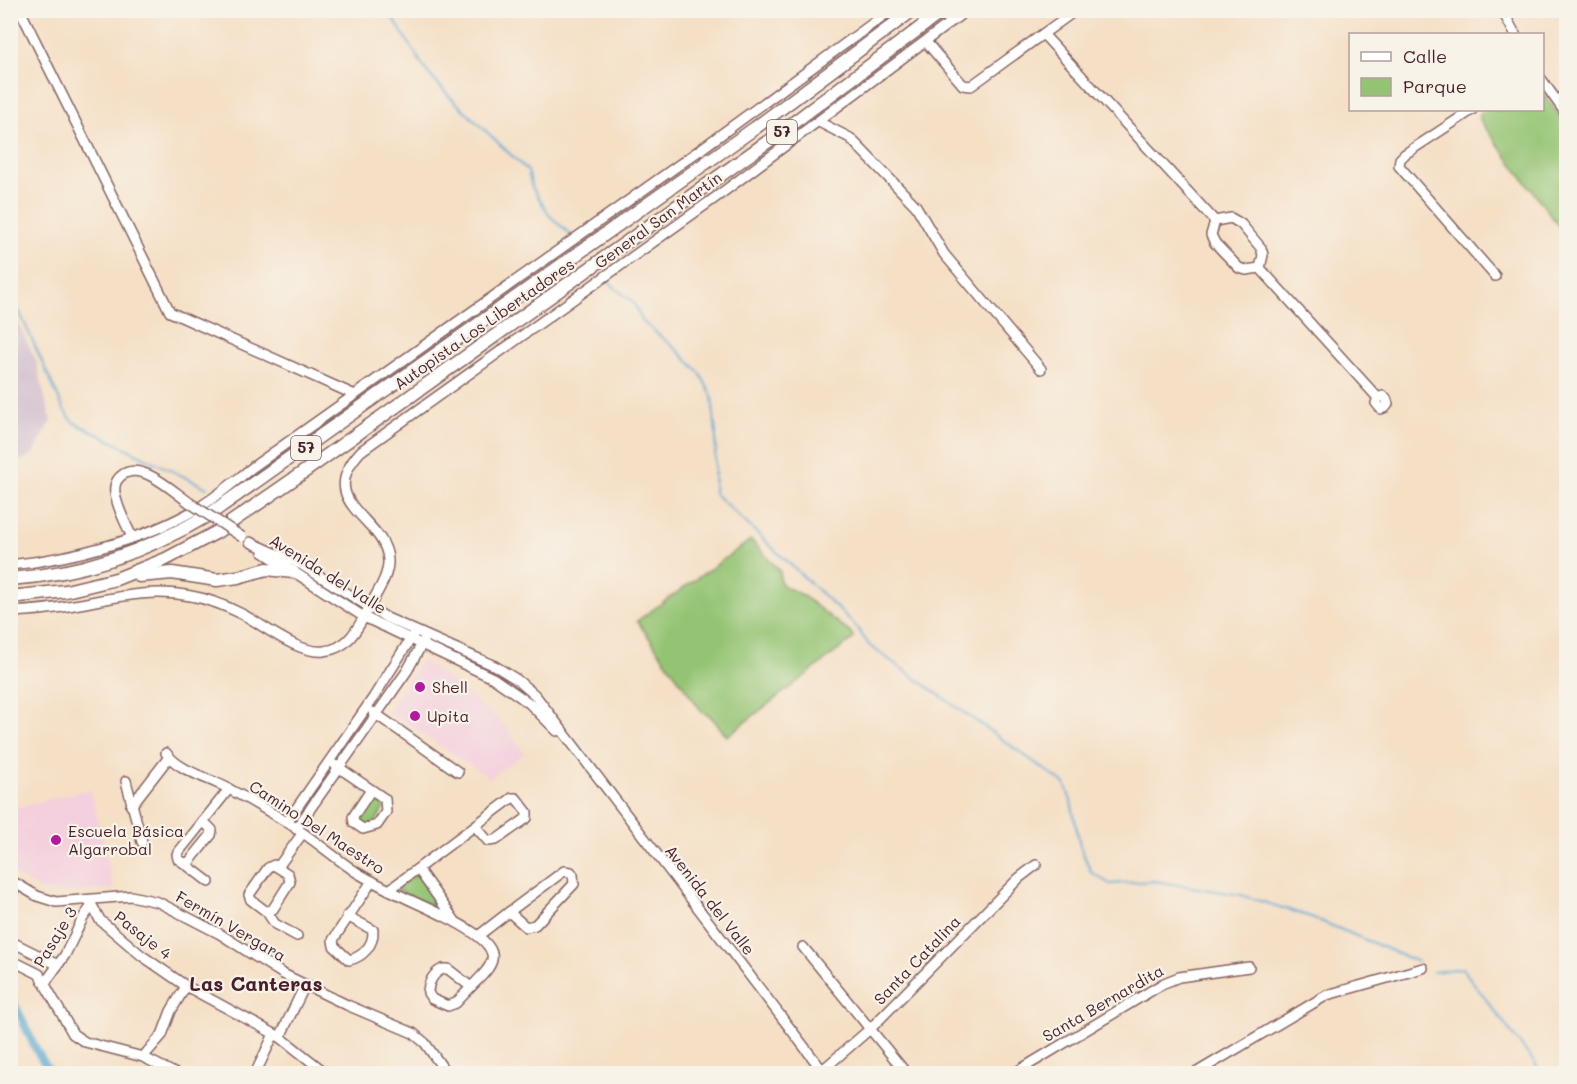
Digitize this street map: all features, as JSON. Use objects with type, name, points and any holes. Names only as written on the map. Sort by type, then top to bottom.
[{"type":"highway","name":"Autopista Los Libertadores","points":[[10,579],[63,573],[95,565],[137,552],[187,528],[252,486],[574,257],[787,105],[913,10]]},
{"type":"highway","name":"Autopista Los Libertadores","points":[[10,597],[58,592],[100,583],[166,559],[231,523],[777,135],[944,10]]},
{"type":"highway","points":[[100,583],[162,573],[216,580],[231,579],[267,568],[293,572]]},
{"type":"street","points":[[20,10],[170,312],[355,394]]},
{"type":"street","name":"General San Martín","points":[[834,52],[881,10]]},
{"type":"street","name":"General San Martín","points":[[10,565],[78,554],[132,537],[201,507],[891,10]]},
{"type":"street","name":"General San Martín","points":[[10,612],[71,606],[140,593],[181,594],[219,604],[301,647],[322,652],[335,649],[346,642],[364,617],[385,577],[388,558],[380,538],[358,515],[349,500],[346,479],[353,461],[370,443],[819,122],[967,10]]},
{"type":"street","points":[[926,42],[963,85],[974,85],[1076,10]]},
{"type":"street","points":[[1502,10],[1514,33]]},
{"type":"street","points":[[1043,34],[1215,221]]},
{"type":"street","points":[[1544,83],[1566,114]]},
{"type":"street","points":[[1470,111],[1405,154],[1400,159],[1399,166],[1495,276]]},
{"type":"street","points":[[819,122],[850,138],[916,206],[944,254],[1041,369]]},
{"type":"street","points":[[1215,221],[1231,218],[1241,224],[1261,248],[1263,255],[1260,268]]},
{"type":"street","points":[[1215,221],[1212,238],[1230,259],[1242,270],[1260,268]]},
{"type":"street","points":[[1260,268],[1378,398]]},
{"type":"street","name":"Avenida del Valle","points":[[132,537],[115,495],[117,481],[124,474],[137,471],[147,474],[364,617],[420,645],[475,668],[503,684],[538,712],[572,745]]},
{"type":"street","name":"Avenida del Valle","points":[[246,540],[300,564],[387,618],[495,666],[516,679],[543,703],[572,745],[822,1072]]},
{"type":"street","points":[[286,822],[366,707],[415,631]]},
{"type":"street","points":[[278,867],[339,768],[407,671],[427,636]]},
{"type":"street","points":[[366,707],[458,772]]},
{"type":"street","name":"Camino Del Maestro","points":[[131,806],[167,755],[177,764],[229,789],[286,822],[372,881],[455,921],[478,936],[489,946],[493,955],[486,971],[471,987],[456,1003],[448,1006],[432,999],[428,993],[432,979],[437,972],[443,969],[448,969],[471,987]]},
{"type":"street","points":[[329,761],[371,790]]},
{"type":"street","points":[[126,781],[142,842]]},
{"type":"street","points":[[210,882],[178,859],[177,854],[229,789]]},
{"type":"street","points":[[390,890],[512,798],[516,798],[527,812],[527,818],[496,840],[488,841],[475,826]]},
{"type":"street","points":[[184,863],[189,862],[211,835],[212,830],[203,821]]},
{"type":"street","points":[[267,912],[273,909],[290,882],[288,874],[274,865],[268,868],[249,895],[251,900],[267,912],[275,924],[297,936]]},
{"type":"street","name":"Santa Catalina","points":[[822,1072],[870,1029],[1018,878],[1036,866]]},
{"type":"street","name":"Camino Del Maestro","points":[[418,869],[455,921]]},
{"type":"street","points":[[478,936],[509,912],[561,873],[567,871],[573,875],[575,879],[572,886],[531,927],[523,925],[509,912]]},
{"type":"street","name":"Fermín Vergara","points":[[10,880],[51,901],[90,904],[131,896],[158,902],[220,934],[272,968],[305,985],[413,1033],[425,1042],[447,1074]]},
{"type":"street","points":[[347,916],[373,930],[373,936],[361,956],[349,960],[334,946],[333,940],[347,916],[372,881]]},
{"type":"street","name":"Pasaje 3","points":[[45,983],[58,965],[90,904]]},
{"type":"street","name":"Pasaje 4","points":[[90,904],[108,928],[141,955],[186,986],[277,1035],[327,1074]]},
{"type":"street","points":[[10,941],[58,965]]},
{"type":"street","points":[[803,946],[907,1074]]},
{"type":"street","points":[[10,962],[39,974],[73,1034],[85,1042],[143,1057],[176,1074]]},
{"type":"street","name":"Santa Bernardita","points":[[1013,1074],[1172,980],[1249,967]]},
{"type":"street","points":[[1194,1074],[1327,994],[1424,968]]},
{"type":"street","points":[[255,1074],[305,985]]},
{"type":"street","points":[[143,1057],[162,1035],[171,1011],[186,986]]},
{"type":"shaded area","points":[[10,307],[36,361],[51,422],[33,454],[11,466]]},
{"type":"shaded area","points":[[421,661],[442,674],[506,726],[505,728],[525,753],[490,778],[387,711]]},
{"type":"shaded area","name":"Escuela Básica Algarrobal","points":[[90,789],[114,889],[59,893],[39,889],[10,871],[11,809]]},
{"type":"green space","points":[[1544,94],[1566,126],[1566,236],[1479,119],[1481,112],[1544,111]]},
{"type":"green space","points":[[751,540],[780,572],[780,581],[784,586],[802,595],[852,634],[854,638],[727,736],[711,717],[702,712],[637,621]]},
{"type":"green space","points":[[371,796],[379,799],[384,807],[376,822],[367,826],[357,823],[357,813]]},
{"type":"green space","points":[[417,873],[445,913],[396,889]]},
{"type":"waterway","points":[[388,10],[427,72],[528,171],[532,187],[550,216],[572,236]]},
{"type":"waterway","points":[[608,280],[634,303],[642,321],[676,349],[700,373],[712,396],[716,435],[714,493],[854,624],[870,646],[1065,784],[1071,801],[1080,846],[1091,872],[1110,884],[1154,881],[1241,895],[1311,917],[1418,962]]},
{"type":"waterway","points":[[10,291],[64,410],[73,422],[207,488]]},
{"type":"waterway","points":[[1433,972],[1462,968],[1543,1074]]},
{"type":"waterway","points":[[10,996],[40,1056],[53,1074]]},
{"type":"place","name":"Shell","points":[[420,687]]},
{"type":"place","name":"Upita","points":[[415,716]]},
{"type":"place","name":"Escuela Básica Algarrobal","points":[[56,840]]},
{"type":"district","name":"Las Canteras","points":[[256,984]]}]
